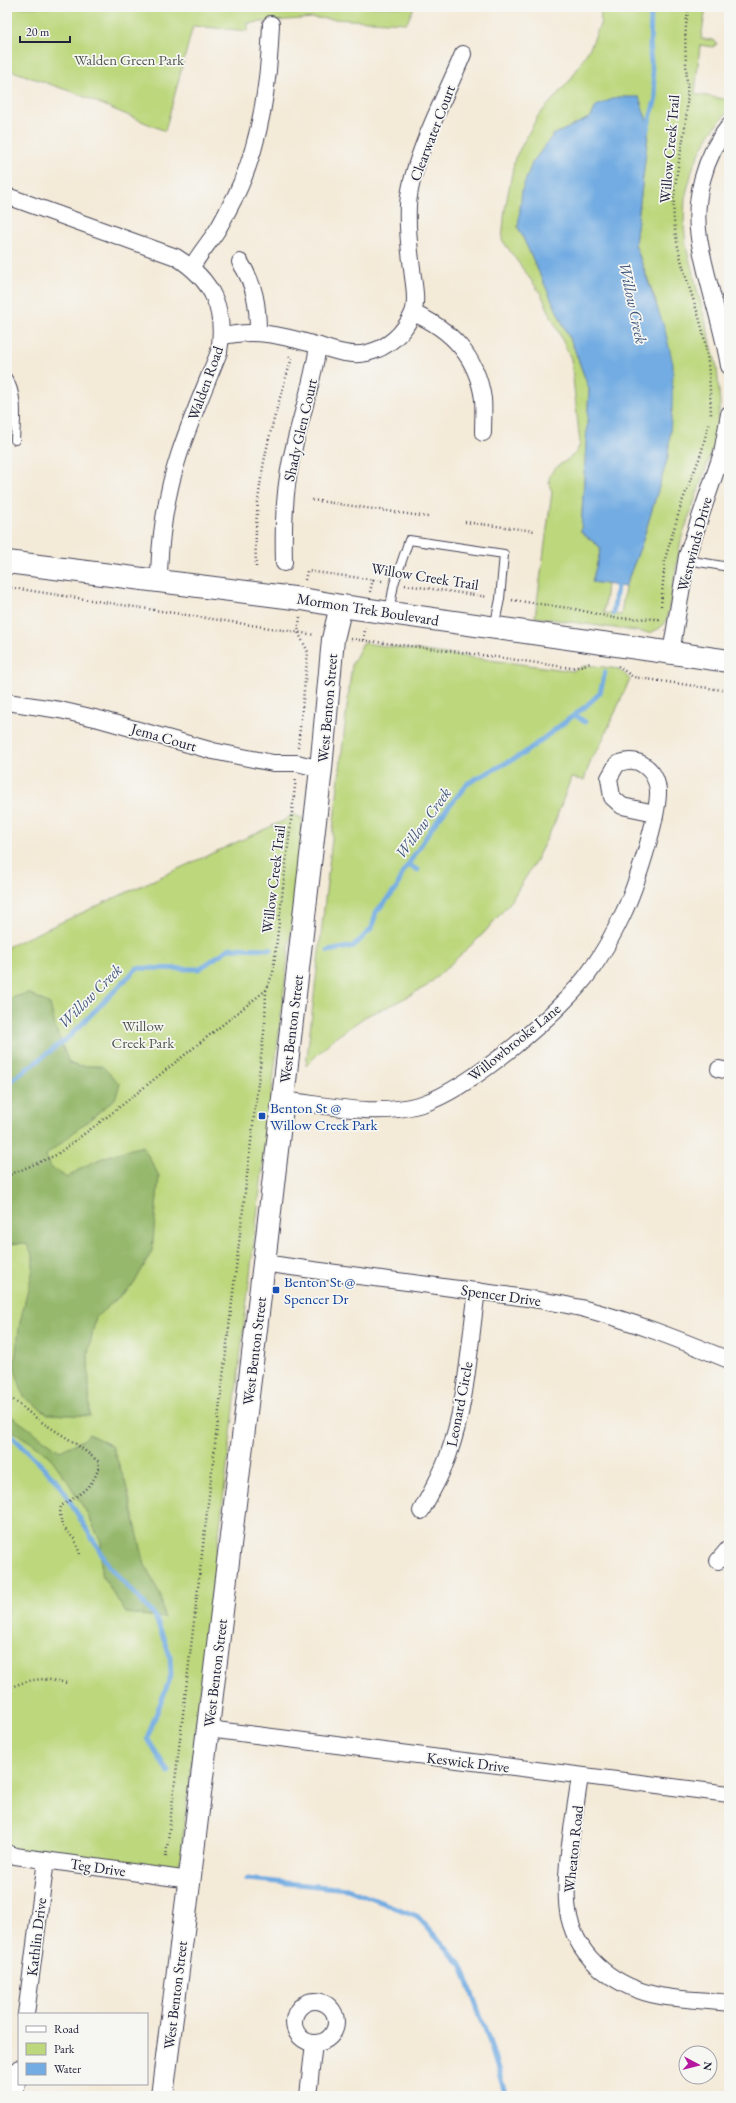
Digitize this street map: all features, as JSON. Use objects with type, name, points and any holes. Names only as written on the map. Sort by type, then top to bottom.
[{"type":"street","points":[[192,267],[199,254],[216,232],[236,194],[251,155],[258,131],[267,83],[271,24]]},
{"type":"street","name":"Clearwater Court","points":[[221,337],[238,332],[258,332],[346,354],[366,353],[381,348],[396,339],[406,326],[416,304],[408,232],[408,204],[411,191],[420,155],[463,54]]},
{"type":"street","points":[[729,126],[711,154],[700,182],[699,207],[699,237],[721,314],[729,366]]},
{"type":"street","name":"Walden Road","points":[[7,196],[176,257],[192,267],[208,285],[217,304],[221,320],[221,337],[218,352],[179,455],[173,477],[159,554],[159,582]]},
{"type":"street","points":[[240,262],[253,285],[256,298],[258,332]]},
{"type":"street","points":[[413,313],[430,320],[449,333],[465,353],[476,373],[483,399],[483,433]]},
{"type":"street","name":"Shady Glen Court","points":[[284,563],[284,519],[289,472],[315,366],[318,346]]},
{"type":"street","name":"Westwinds Drive","points":[[671,653],[687,560],[727,439],[729,414]]},
{"type":"street","name":"Mormon Trek Boulevard","points":[[7,562],[302,599],[389,613],[729,661]]},
{"type":"street","name":"West Benton Street","points":[[162,2096],[190,1880],[264,1263],[321,769],[333,639],[341,606]]},
{"type":"street","name":"Jema Court","points":[[7,702],[76,713],[213,751],[273,763],[296,763],[321,769]]},
{"type":"street","name":"Willowbrooke Lane","points":[[282,1100],[372,1112],[398,1110],[423,1104],[447,1093],[486,1067],[567,1000],[608,945],[624,912],[646,850],[655,813]]},
{"type":"street","name":"Spencer Drive","points":[[264,1263],[544,1301],[632,1322],[667,1334],[729,1360]]},
{"type":"street","name":"Leonard Circle","points":[[421,1511],[437,1482],[448,1456],[459,1419],[477,1291]]},
{"type":"street","points":[[718,1561],[729,1548]]},
{"type":"street","name":"Keswick Drive","points":[[208,1729],[729,1794]]},
{"type":"street","name":"Wheaton Road","points":[[580,1776],[568,1865],[567,1894],[569,1917],[577,1938],[590,1958],[606,1974],[628,1986],[660,1996],[729,2003]]},
{"type":"street","name":"Teg Drive","points":[[7,1853],[15,1856],[190,1880]]},
{"type":"street","name":"Kathlin Drive","points":[[26,2013],[46,1860]]},
{"type":"street","points":[[308,2096],[314,2043]]},
{"type":"street","points":[[15,2096],[18,2075]]},
{"type":"lane","points":[[7,377],[15,401],[15,440]]},
{"type":"lane","points":[[389,613],[394,584],[408,540],[504,554],[500,599],[494,628]]},
{"type":"lane","points":[[687,560],[729,567]]},
{"type":"path","name":"Willow Creek Trail","points":[[266,990],[273,973],[292,814],[308,652],[298,632],[307,570],[394,584],[575,609],[614,618],[659,619],[665,559],[682,502],[701,454],[711,416],[710,374],[702,330],[681,258],[675,228],[674,192],[687,108],[684,26],[689,7]]},
{"type":"path","points":[[256,567],[255,535],[258,489],[268,440],[292,358],[285,355]]},
{"type":"path","points":[[312,500],[428,517]]},
{"type":"path","points":[[465,522],[535,531]]},
{"type":"path","points":[[7,587],[298,632],[333,639],[364,640],[572,668],[588,662],[596,663]]},
{"type":"path","points":[[611,665],[619,666],[632,677],[729,691]]},
{"type":"path","points":[[7,1176],[56,1155],[112,1114],[266,990]]},
{"type":"path","points":[[166,1857],[265,1024],[266,990]]},
{"type":"path","points":[[7,1395],[40,1421],[75,1443],[99,1462],[98,1472],[90,1485],[77,1496],[61,1506],[60,1514],[62,1526],[75,1540],[80,1554]]},
{"type":"path","points":[[7,1688],[25,1681],[45,1678],[67,1683]]},
{"type":"green space","name":"Walden Green Park","points":[[7,7],[414,7],[407,23],[313,18],[248,23],[248,31],[193,26],[165,131],[75,93],[7,69]]},
{"type":"green space","points":[[600,7],[706,7],[701,39],[714,40],[717,44],[713,47],[700,45],[695,94],[729,100],[729,110],[710,133],[694,164],[685,198],[684,223],[686,246],[717,367],[720,404],[714,444],[681,540],[667,619],[660,628],[650,633],[535,617],[552,492],[549,485],[549,479],[554,470],[574,454],[580,444],[571,359],[541,294],[502,240],[505,209],[515,158],[538,116],[571,79],[591,46],[601,22]],"holes":[[[596,106],[649,127],[635,244],[656,301],[668,457],[642,543],[625,587],[621,615],[604,613],[607,584],[592,582],[601,548],[581,532],[589,389],[574,348],[518,227],[553,135],[591,117]]]},
{"type":"green space","points":[[363,643],[573,671],[587,665],[619,669],[630,679],[599,748],[592,757],[584,780],[571,778],[554,824],[534,864],[509,904],[483,934],[427,986],[394,1004],[366,1016],[332,1040],[306,1066],[352,664]]},
{"type":"green space","name":"Willow Creek Park","points":[[292,814],[302,818],[303,831],[178,1878],[7,1853],[7,947],[283,821]]},
{"type":"green space","points":[[28,993],[50,1004],[55,1026],[69,1063],[78,1066],[102,1066],[120,1084],[115,1099],[46,1155],[49,1166],[67,1178],[84,1166],[113,1154],[143,1146],[159,1176],[152,1251],[134,1284],[96,1317],[88,1354],[90,1416],[48,1414],[24,1397],[14,1367],[20,1322],[33,1269],[33,1256],[26,1243],[7,1244],[7,999]]},
{"type":"green space","points":[[7,1413],[60,1451],[83,1440],[89,1434],[112,1446],[125,1481],[145,1565],[161,1596],[164,1618],[126,1613],[101,1574],[101,1542],[87,1513],[68,1482],[48,1454],[7,1427]]},
{"type":"water","points":[[617,97],[639,97],[649,127],[635,244],[665,330],[673,364],[672,409],[668,457],[642,543],[625,587],[592,582],[601,548],[581,532],[589,389],[574,348],[518,227],[522,190],[532,163],[553,135],[591,117],[596,106]]},
{"type":"waterway","name":"Willow Creek","points":[[646,132],[656,98],[650,54],[651,7]]},
{"type":"waterway","name":"Willow Creek","points":[[613,614],[618,580]]},
{"type":"waterway","name":"Willow Creek","points":[[328,951],[354,946],[372,928],[376,912],[397,888],[402,874],[435,823],[468,783],[523,754],[586,706],[600,693],[605,672]]},
{"type":"waterway","points":[[575,715],[585,722]]},
{"type":"waterway","points":[[408,865],[418,870]]},
{"type":"waterway","name":"Willow Creek","points":[[7,1084],[69,1037],[137,968],[199,969],[230,948],[271,949]]},
{"type":"waterway","points":[[7,1435],[12,1436],[58,1482],[109,1566],[155,1616],[170,1656],[171,1676],[147,1738],[168,1772]]},
{"type":"waterway","points":[[247,1879],[347,1889],[417,1916],[462,1966],[488,2037],[506,2096]]},
{"type":"place","name":"Benton St @ Willow Creek Park","points":[[262,1116]]},
{"type":"place","name":"Benton St @ Spencer Dr","points":[[276,1290]]}]
